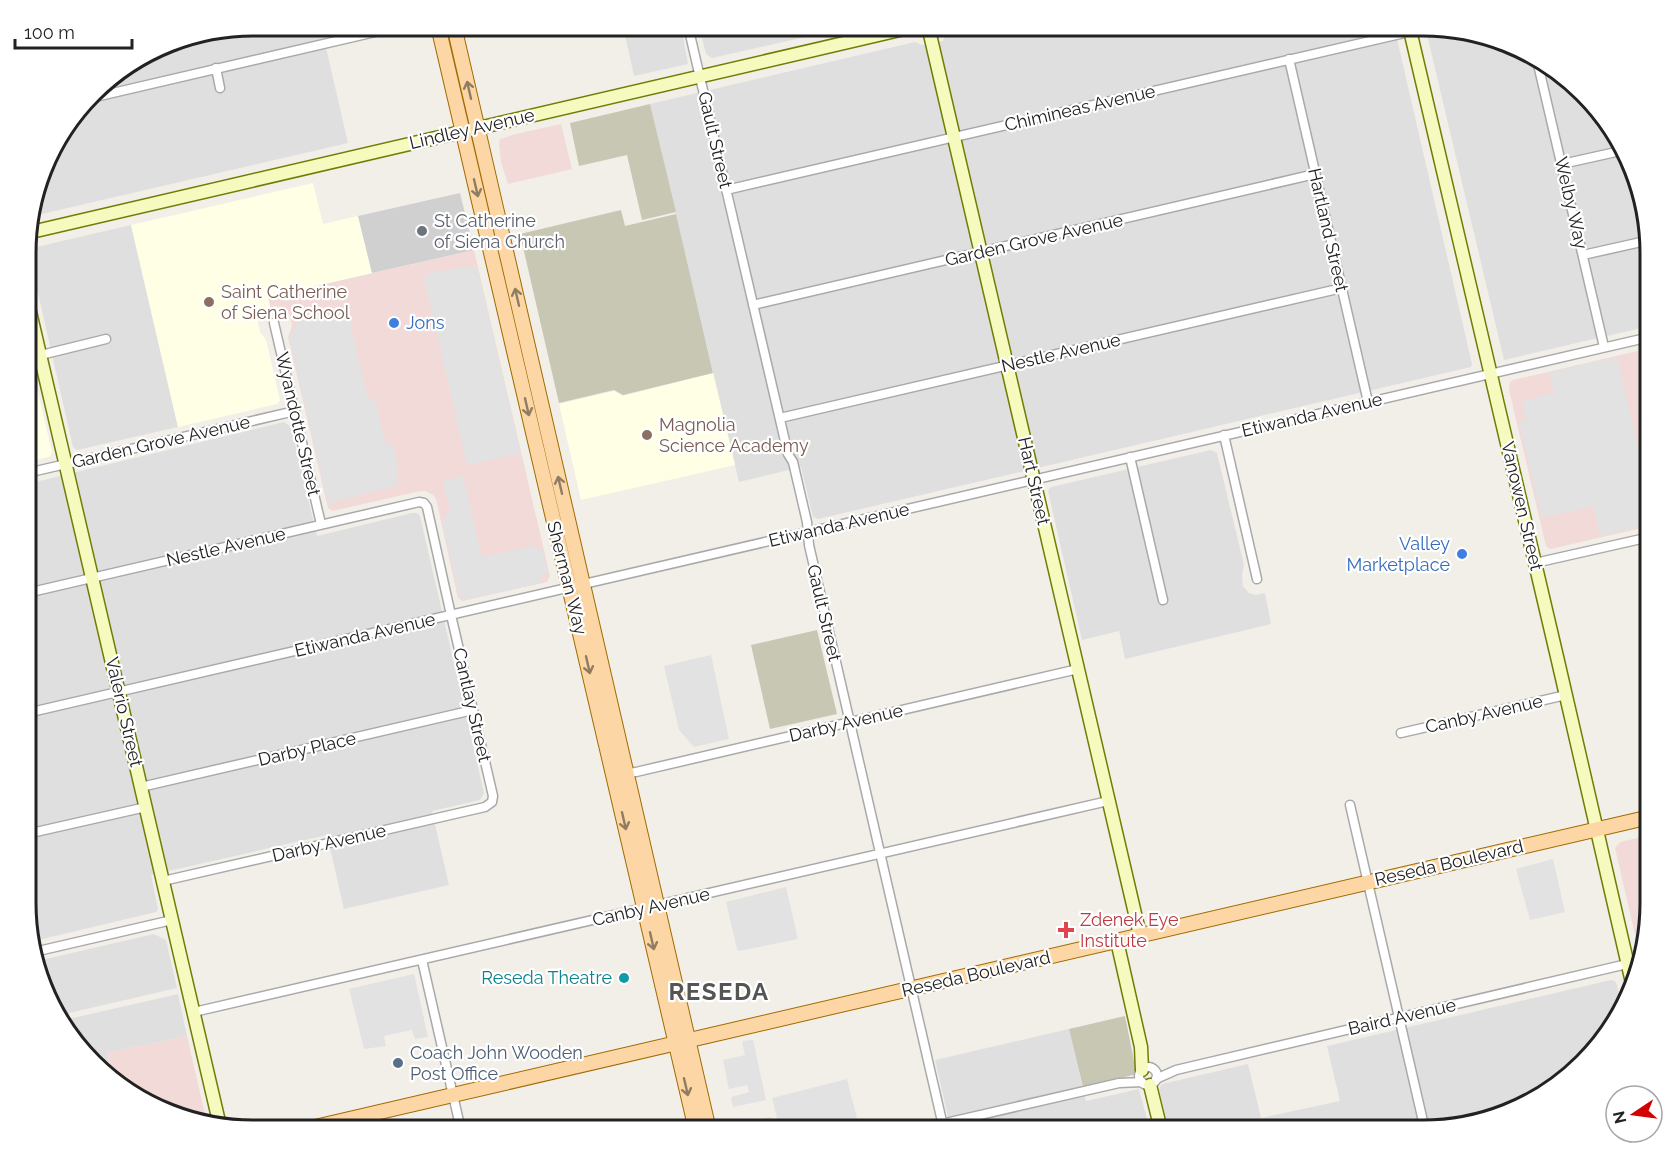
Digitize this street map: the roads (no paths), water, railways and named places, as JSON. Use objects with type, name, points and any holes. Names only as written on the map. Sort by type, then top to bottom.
[{"type":"main road","name":"Sherman Way","points":[[440,36],[576,586]]},
{"type":"main road","name":"Sherman Way","points":[[456,36],[619,773],[682,1042],[706,1120]]},
{"type":"main road","name":"Reseda Boulevard","points":[[346,1120],[1640,819]]},
{"type":"main road","name":"Sherman Way","points":[[682,1042],[694,1120]]},
{"type":"street","points":[[104,95],[357,36]]},
{"type":"street","name":"Gault Street","points":[[690,36],[788,454],[793,462],[807,522],[813,566],[942,1120]]},
{"type":"street","name":"Lindley Avenue","points":[[37,231],[874,36]]},
{"type":"street","name":"Hart Street","points":[[930,36],[1140,935]]},
{"type":"street","name":"Chimineas Avenue","points":[[726,190],[1382,36]]},
{"type":"street","name":"Vanowen Street","points":[[1412,36],[1629,971]]},
{"type":"street","name":"Hartland Street","points":[[1289,59],[1368,402]]},
{"type":"street","points":[[216,68],[220,88]]},
{"type":"street","name":"Welby Way","points":[[1540,71],[1604,347]]},
{"type":"street","points":[[1562,164],[1615,152]]},
{"type":"street","name":"Garden Grove Avenue","points":[[753,305],[1315,174]]},
{"type":"street","points":[[1583,255],[1640,242]]},
{"type":"street","name":"Nestle Avenue","points":[[780,418],[1342,288]]},
{"type":"street","name":"Wyandotte Street","points":[[274,323],[321,524]]},
{"type":"street","name":"Valerio Street","points":[[36,335],[218,1117]]},
{"type":"street","points":[[41,355],[106,339]]},
{"type":"street","name":"Etiwanda Avenue","points":[[36,711],[1640,339]]},
{"type":"street","name":"Garden Grove Avenue","points":[[36,471],[295,411]]},
{"type":"street","points":[[1224,435],[1257,579]]},
{"type":"street","points":[[1130,458],[1163,600]]},
{"type":"street","name":"Nestle Avenue","points":[[36,591],[321,524],[424,503]]},
{"type":"street","name":"Cantlay Street","points":[[424,503],[427,507],[494,796],[492,802]]},
{"type":"street","points":[[1535,563],[1640,539]]},
{"type":"street","name":"Darby Avenue","points":[[619,773],[642,771],[1078,669]]},
{"type":"street","name":"Canby Avenue","points":[[1401,732],[1566,695]]},
{"type":"street","name":"Darby Place","points":[[141,787],[473,710]]},
{"type":"street","name":"Canby Avenue","points":[[194,1012],[1108,801]]},
{"type":"street","name":"Darby Avenue","points":[[163,881],[485,807],[492,802]]},
{"type":"street","points":[[1350,805],[1423,1120]]},
{"type":"street","points":[[36,832],[146,807]]},
{"type":"street","points":[[41,950],[172,920]]},
{"type":"street","points":[[1117,941],[1159,1120]]},
{"type":"street","points":[[422,960],[459,1120]]},
{"type":"street","name":"Baird Avenue","points":[[972,1120],[1119,1083],[1124,1079],[1172,1068],[1176,1070],[1627,964]]},
{"type":"place","name":"St Catherine of Siena Church","points":[[422,231]]},
{"type":"place","name":"Saint Catherine of Siena School","points":[[209,302]]},
{"type":"place","name":"Jons","points":[[394,323]]},
{"type":"place","name":"Magnolia Science Academy","points":[[647,435]]},
{"type":"place","name":"Valley Marketplace","points":[[1462,554]]},
{"type":"place","name":"Zdenek Eye Institute","points":[[1066,930]]},
{"type":"place","name":"Reseda Theatre","points":[[624,978]]},
{"type":"place","name":"Coach John Wooden Post Office","points":[[398,1063]]},
{"type":"district","name":"RESEDA","points":[[719,992]]}]
